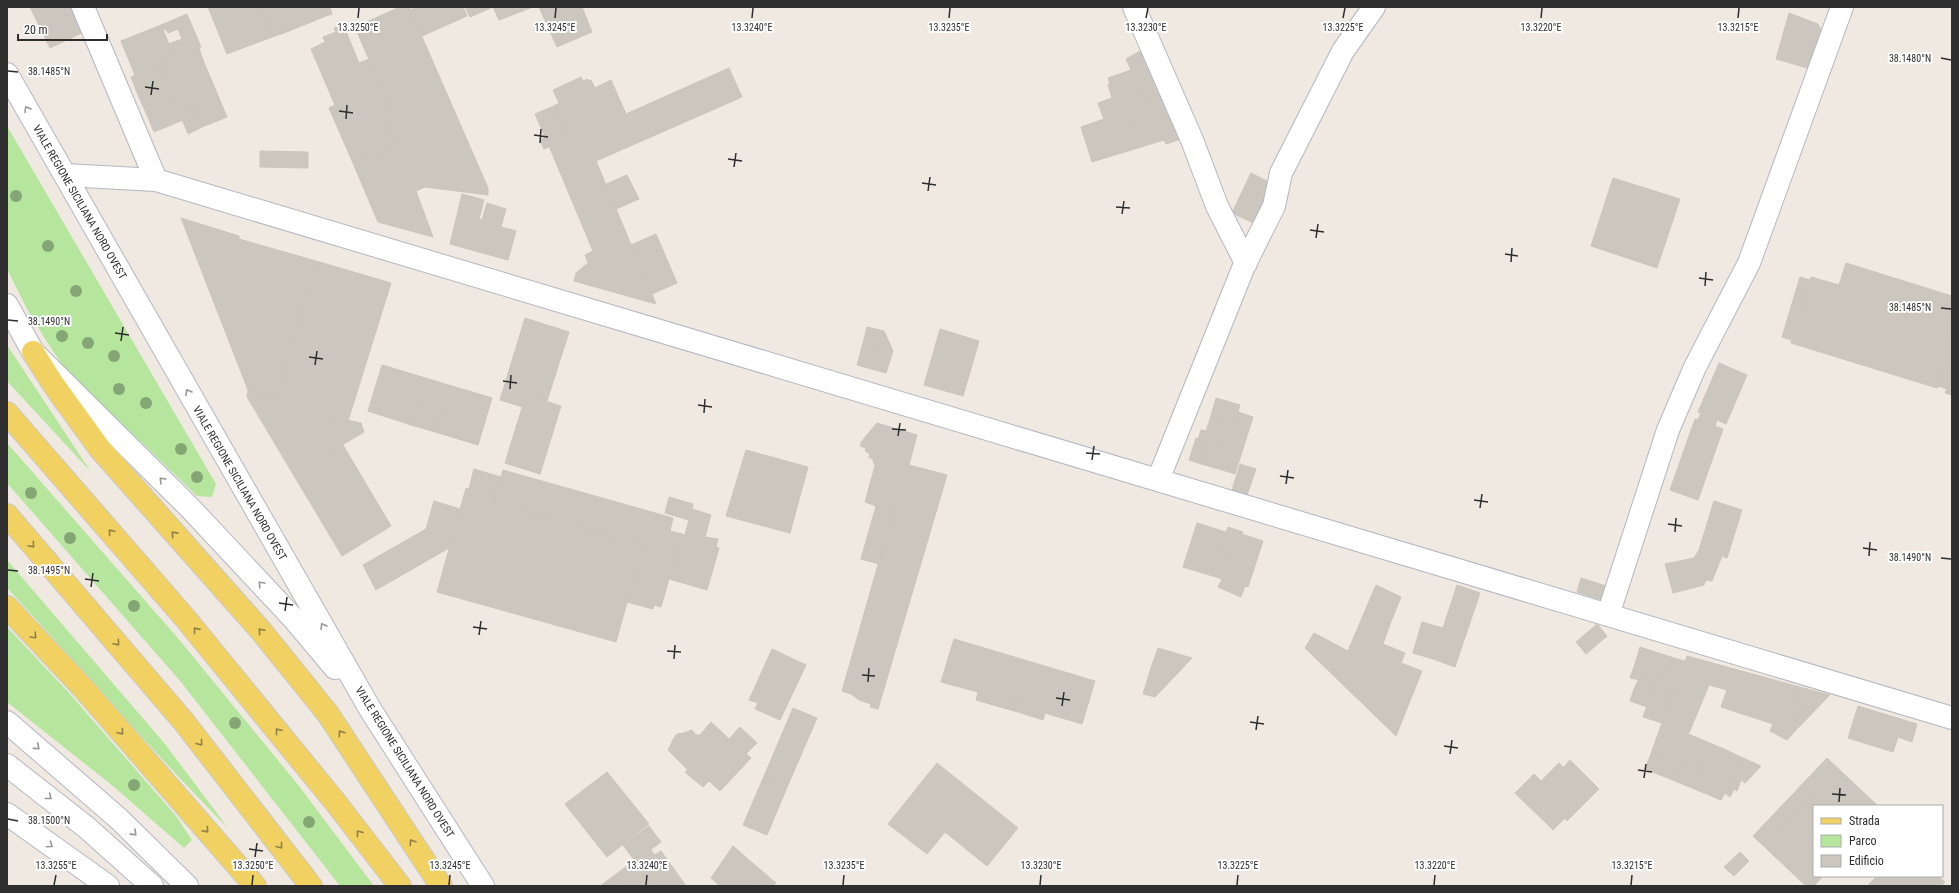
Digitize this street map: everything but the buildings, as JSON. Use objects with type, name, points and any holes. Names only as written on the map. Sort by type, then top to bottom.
[{"type":"main road","points":[[33,352],[53,384],[100,449],[262,632],[328,714],[442,886]]},
{"type":"main road","points":[[7,413],[185,618],[336,803],[400,886]]},
{"type":"main road","points":[[7,515],[184,722],[311,886]]},
{"type":"main road","points":[[7,607],[84,690],[255,886]]},
{"type":"street","points":[[83,7],[156,180]]},
{"type":"street","points":[[1134,7],[1192,140],[1217,206],[1246,262]]},
{"type":"street","points":[[1158,480],[1246,262],[1274,206],[1281,173],[1284,166],[1343,51],[1374,7]]},
{"type":"street","points":[[1608,615],[1668,430],[1695,367],[1749,263],[1842,7]]},
{"type":"street","name":"VIALE REGIONE SICILIANA NORD OVEST","points":[[7,74],[370,708],[483,886]]},
{"type":"street","points":[[65,175],[156,180],[1952,718]]},
{"type":"street","points":[[7,305],[33,352],[191,509],[293,618],[370,708]]},
{"type":"street","points":[[7,722],[119,819],[187,886]]},
{"type":"street","points":[[7,765],[86,827],[152,886]]},
{"type":"street","points":[[7,814],[108,886]]},
{"type":"green space","points":[[7,126],[216,484],[212,497],[197,496],[65,369],[26,307],[7,269]]},
{"type":"green space","points":[[7,345],[91,472],[7,381]]},
{"type":"green space","points":[[7,443],[177,637],[299,786],[374,886],[340,886],[181,682],[7,483]]},
{"type":"green space","points":[[7,560],[165,744],[228,828],[171,769],[7,588]]},
{"type":"green space","points":[[7,627],[70,694],[176,816],[192,840],[184,848],[113,786],[7,702]]}]
